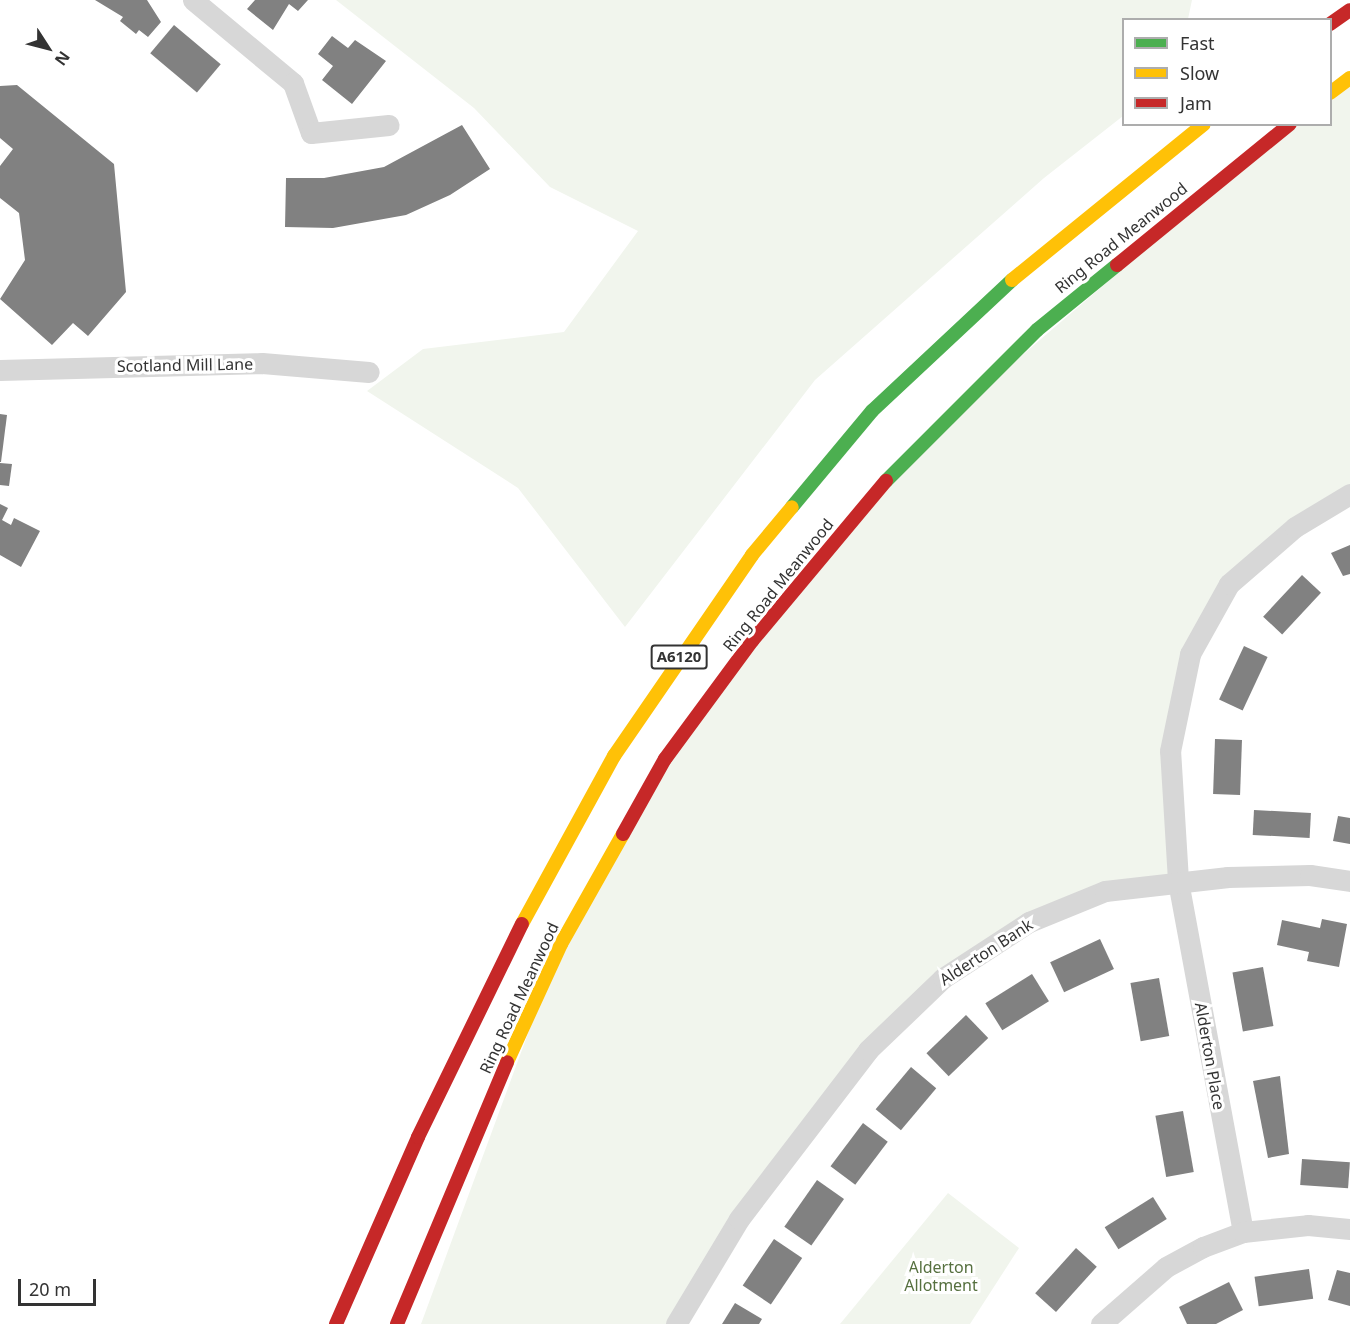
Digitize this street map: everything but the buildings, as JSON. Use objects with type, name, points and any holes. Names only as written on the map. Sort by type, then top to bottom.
[{"type":"highway","points":[[1332,23],[1350,10]]},
{"type":"highway","points":[[1332,92],[1350,78]]},
{"type":"highway","name":"Ring Road Meanwood","points":[[336,1324],[418,1137],[526,917],[614,756],[726,591],[872,411],[1004,286],[1202,126]]},
{"type":"highway","name":"Ring Road Meanwood","points":[[397,1324],[466,1152],[561,944],[665,759],[752,641],[914,449],[1012,353],[1288,126]]},
{"type":"street","points":[[196,1],[293,82],[310,133],[389,125]]},
{"type":"street","name":"Scotland Mill Lane","points":[[0,370],[262,363],[369,372]]},
{"type":"street","name":"Alderton Place","points":[[1243,1232],[1178,880],[1170,751],[1190,654],[1229,584],[1294,526],[1350,494]]},
{"type":"street","name":"Alderton Bank","points":[[676,1324],[739,1219],[868,1050],[943,978],[1029,922],[1105,891],[1178,880],[1310,875],[1350,881]]},
{"type":"street","points":[[1101,1324],[1166,1267],[1243,1232],[1308,1225],[1350,1228]]},
{"type":"green space","points":[[336,0],[1192,0],[1188,18],[1122,18],[1122,117],[1044,178],[815,380],[625,627],[518,488],[367,391],[423,349],[564,332],[638,231],[550,187],[474,108]]},
{"type":"green space","points":[[1350,78],[1350,494],[1229,584],[1190,654],[1170,751],[1178,880],[1029,922],[868,1050],[676,1324],[421,1324],[561,944],[665,759],[913,449],[1289,126],[1332,126],[1332,92]]},
{"type":"green space","name":"Alderton Allotment","points":[[948,1193],[1019,1248],[970,1324],[840,1324]]},
{"type":"traffic: fast","points":[[886,481],[1037,330],[1117,265]]},
{"type":"traffic: fast","points":[[792,507],[872,411],[1012,280]]},
{"type":"traffic: slow","points":[[1332,92],[1350,78]]},
{"type":"traffic: slow","points":[[1012,280],[1202,126]]},
{"type":"traffic: slow","points":[[522,924],[614,756],[752,555],[792,507]]},
{"type":"traffic: slow","points":[[507,1062],[561,944],[623,834]]},
{"type":"traffic: jam","points":[[1332,23],[1350,10]]},
{"type":"traffic: jam","points":[[1117,265],[1288,126]]},
{"type":"traffic: jam","points":[[623,834],[665,759],[752,641],[886,481]]},
{"type":"traffic: jam","points":[[336,1324],[418,1137],[522,924]]},
{"type":"traffic: jam","points":[[397,1324],[507,1062]]}]
